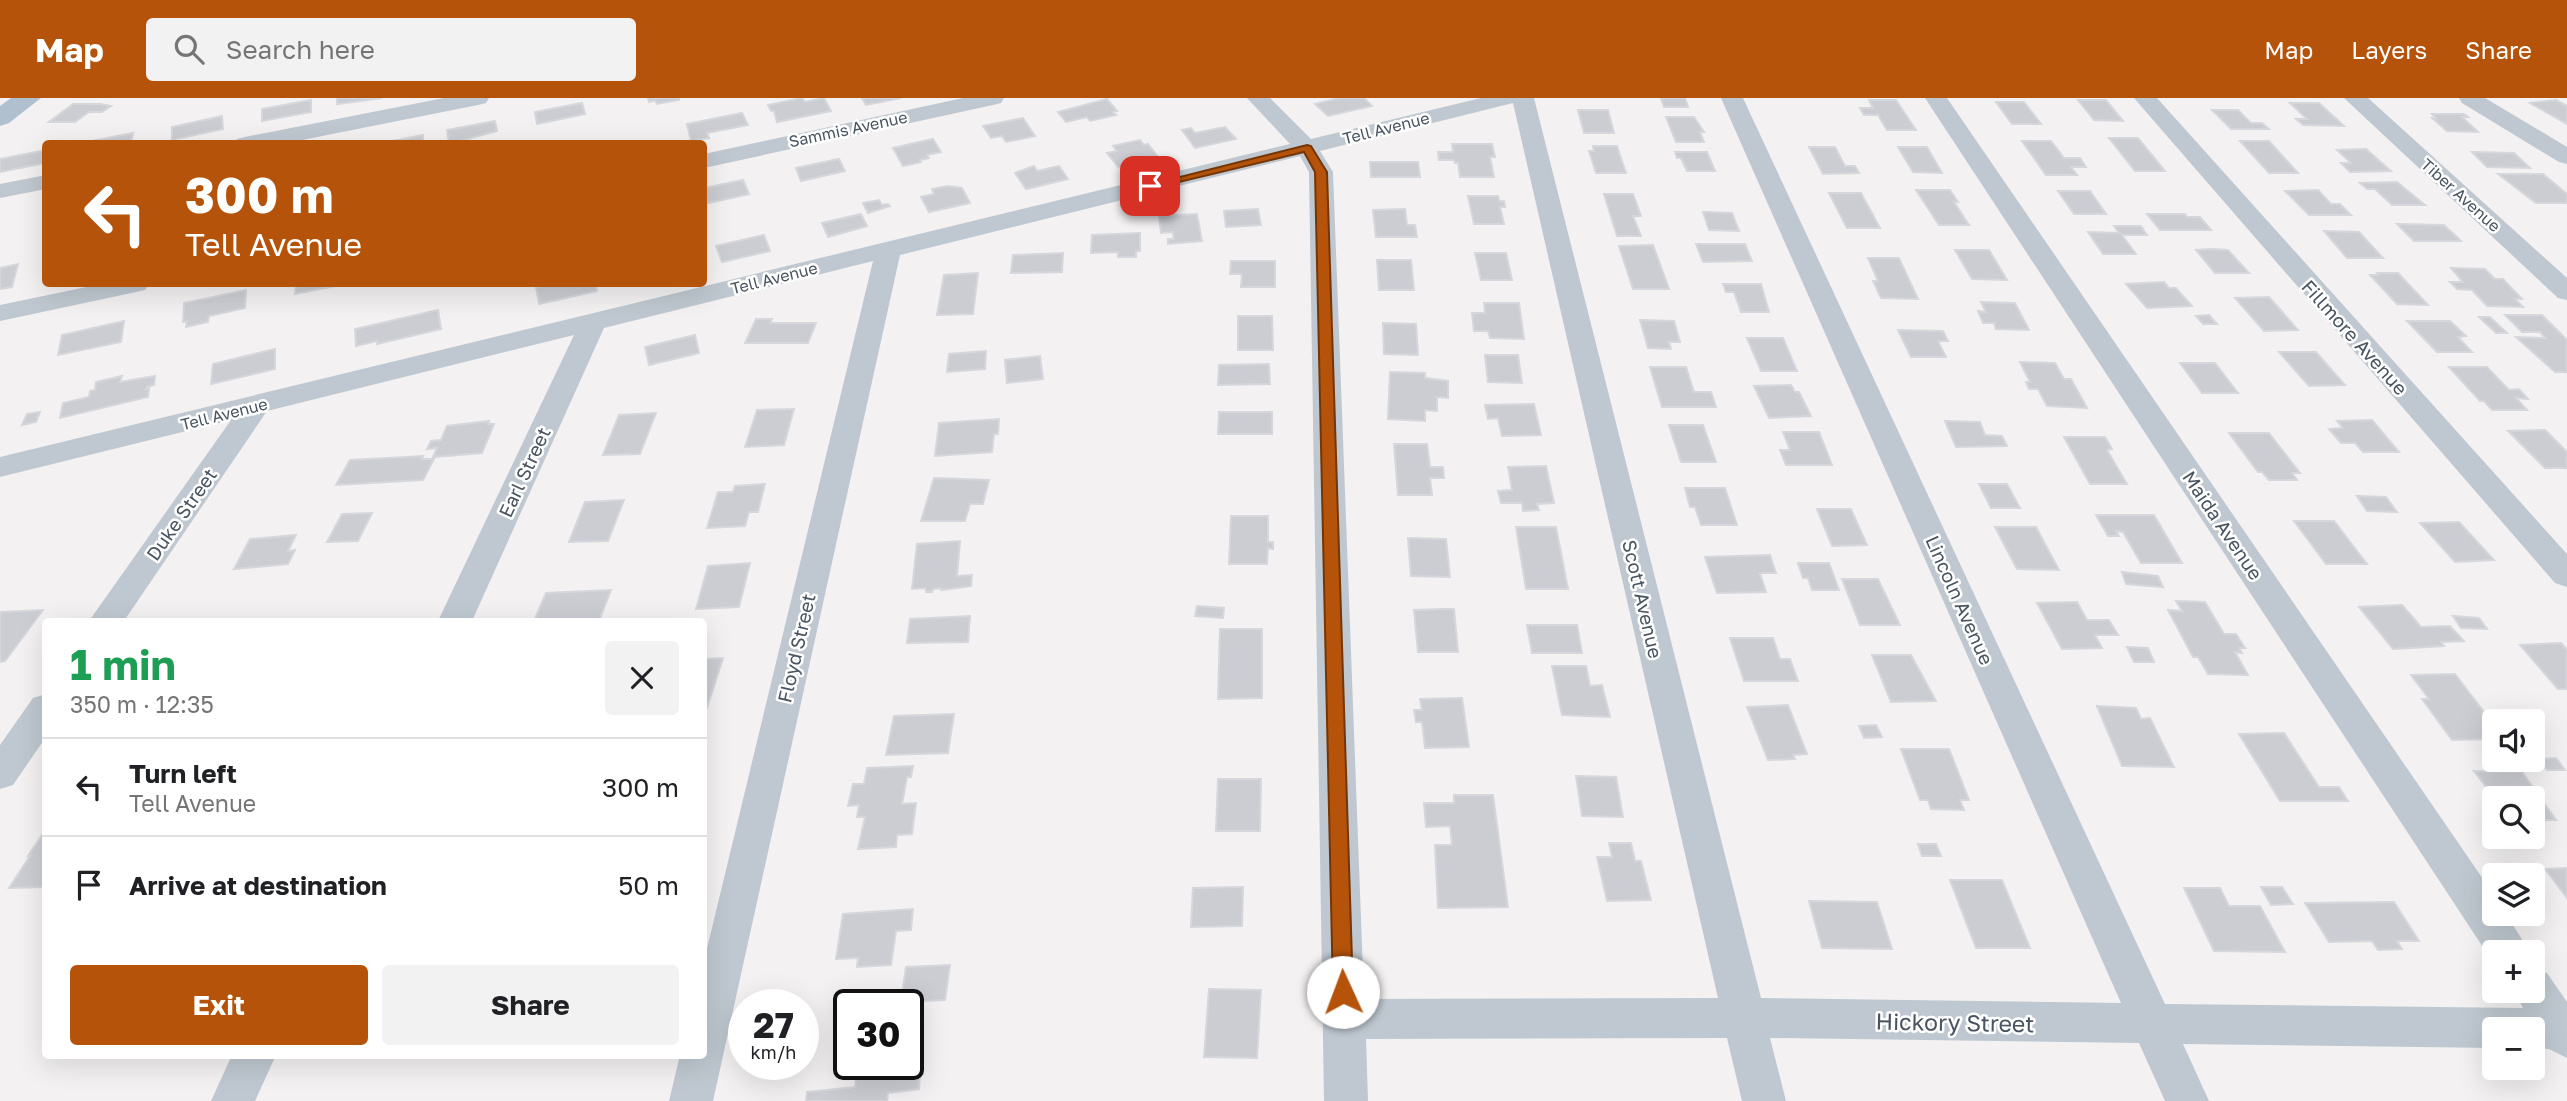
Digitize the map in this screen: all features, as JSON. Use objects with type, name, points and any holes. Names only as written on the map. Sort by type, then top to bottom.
[{"type":"main road","points":[[0,118],[28,98]]},
{"type":"street","points":[[265,140],[478,98]]},
{"type":"street","name":"Sammis Avenue","points":[[707,160],[993,98]]},
{"type":"street","points":[[1258,98],[1307,148],[1321,172],[1346,1101]]},
{"type":"street","name":"Tell Avenue","points":[[0,467],[1508,98]]},
{"type":"street","name":"Scott Avenue","points":[[1523,98],[1764,1101]]},
{"type":"street","name":"Lincoln Avenue","points":[[1732,98],[2188,1101]]},
{"type":"street","name":"Maida Avenue","points":[[1936,98],[2501,940]]},
{"type":"street","name":"Fillmore Avenue","points":[[2145,98],[2567,575]]},
{"type":"street","name":"Tiber Avenue","points":[[2355,98],[2567,292]]},
{"type":"street","points":[[2470,98],[2567,157]]},
{"type":"street","points":[[0,191],[42,183]]},
{"type":"street","name":"Floyd Street","points":[[707,1035],[889,249]]},
{"type":"street","points":[[0,313],[122,287]]},
{"type":"street","name":"Earl Street","points":[[456,618],[593,323]]},
{"type":"street","name":"Duke Street","points":[[108,618],[256,406]]},
{"type":"street","points":[[0,774],[42,714]]},
{"type":"street","points":[[2544,1003],[2565,1032]]},
{"type":"street","name":"Hickory Street","points":[[1344,1019],[1744,1018],[2565,1032]]},
{"type":"street","points":[[233,1101],[252,1059]]},
{"type":"street","points":[[691,1101],[701,1059]]},
{"type":"building","points":[[337,98],[382,98],[337,104]]},
{"type":"building","points":[[648,98],[679,100],[657,104],[655,100],[649,102]]},
{"type":"building","points":[[802,98],[805,102],[824,98],[831,111],[777,122],[774,111],[771,111],[768,105]]},
{"type":"building","points":[[862,98],[901,98],[866,105]]},
{"type":"building","points":[[1340,98],[1364,98],[1372,106],[1328,116],[1315,104]]},
{"type":"building","points":[[1661,98],[1685,98],[1688,107],[1664,107]]},
{"type":"building","points":[[1107,99],[1117,111],[1113,112],[1116,115],[1090,121],[1087,117],[1066,122],[1058,112]]},
{"type":"building","points":[[311,100],[311,112],[262,121],[262,109]]},
{"type":"building","points":[[1869,100],[1896,100],[1916,130],[1887,130],[1878,115],[1864,115],[1860,108],[1873,108]]},
{"type":"building","points":[[2078,100],[2106,100],[2123,121],[2094,120]]},
{"type":"building","points":[[2556,100],[2567,106],[2567,124],[2530,103]]},
{"type":"building","points":[[1996,102],[2024,102],[2041,124],[2012,124]]},
{"type":"building","points":[[582,103],[585,114],[537,124],[535,112]]},
{"type":"building","points":[[2290,103],[2319,103],[2344,126],[2303,125],[2296,119],[2307,119]]},
{"type":"building","points":[[73,104],[111,106],[102,112],[89,112],[75,122],[49,122]]},
{"type":"building","points":[[1578,110],[1608,110],[1614,133],[1584,133]]},
{"type":"building","points":[[2212,110],[2238,110],[2251,123],[2262,123],[2269,129],[2231,129]]},
{"type":"building","points":[[742,113],[748,125],[707,133],[709,138],[691,140],[687,124]]},
{"type":"building","points":[[2432,114],[2464,114],[2468,117],[2462,117],[2478,132],[2447,131],[2432,118],[2436,118]]},
{"type":"building","points":[[222,116],[223,129],[172,140],[172,127]]},
{"type":"building","points":[[1666,117],[1694,117],[1704,132],[1700,132],[1704,142],[1676,142]]},
{"type":"building","points":[[1023,118],[1035,136],[1006,142],[1002,136],[991,138],[983,126]]},
{"type":"building","points":[[495,121],[497,131],[464,140],[448,140],[447,130]]},
{"type":"building","points":[[1225,127],[1236,139],[1195,148],[1182,130],[1191,128],[1195,133]]},
{"type":"building","points":[[133,133],[132,140],[97,140]]},
{"type":"building","points":[[423,135],[423,140],[398,140]]},
{"type":"building","points":[[2109,138],[2138,138],[2165,171],[2135,171]]},
{"type":"building","points":[[933,139],[941,152],[927,155],[929,158],[920,160],[921,162],[903,166],[893,148]]},
{"type":"building","points":[[1140,140],[1144,145],[1148,144],[1159,158],[1118,167],[1107,153],[1117,151],[1113,146]]},
{"type":"building","points":[[2022,141],[2051,141],[2064,158],[2080,158],[2086,167],[2071,167],[2077,175],[2046,175]]},
{"type":"building","points":[[2240,141],[2269,141],[2298,173],[2269,173]]},
{"type":"building","points":[[1452,144],[1492,144],[1495,157],[1490,157],[1494,177],[1460,177],[1458,163],[1454,160],[1439,160],[1438,152],[1453,152]]},
{"type":"building","points":[[1593,146],[1617,146],[1626,173],[1596,173],[1589,151],[1594,151]]},
{"type":"building","points":[[1809,147],[1835,147],[1845,166],[1855,166],[1859,173],[1823,174]]},
{"type":"building","points":[[1898,147],[1927,147],[1942,173],[1913,172]]},
{"type":"building","points":[[2366,149],[2391,171],[2350,172],[2341,163],[2351,163],[2337,150]]},
{"type":"building","points":[[42,151],[42,164],[0,172],[0,159]]},
{"type":"building","points":[[1675,152],[1707,152],[1715,171],[1687,171]]},
{"type":"building","points":[[2472,152],[2514,153],[2530,168],[2487,167]]},
{"type":"building","points":[[839,159],[845,171],[801,181],[796,168]]},
{"type":"building","points":[[1370,162],[1418,162],[1420,177],[1371,177]]},
{"type":"building","points":[[1034,166],[1037,171],[1059,166],[1068,179],[1026,189],[1015,173]]},
{"type":"building","points":[[2498,174],[2543,174],[2567,194],[2567,203],[2536,203]]},
{"type":"building","points":[[743,180],[749,194],[707,203],[707,187]]},
{"type":"building","points":[[2397,182],[2425,205],[2392,205],[2375,189],[2367,189],[2360,183]]},
{"type":"building","points":[[948,186],[962,188],[970,203],[929,212],[921,197],[934,194],[932,189]]},
{"type":"building","points":[[1916,190],[1950,190],[1958,202],[1954,202],[1969,225],[1939,225]]},
{"type":"building","points":[[2318,190],[2331,204],[2340,204],[2351,215],[2309,215],[2285,191]]},
{"type":"building","points":[[2058,191],[2090,191],[2106,214],[2074,214]]},
{"type":"building","points":[[1829,193],[1861,193],[1880,228],[1847,228]]},
{"type":"building","points":[[1604,194],[1633,194],[1641,216],[1633,216],[1641,236],[1617,236]]},
{"type":"building","points":[[1468,196],[1498,196],[1499,201],[1504,201],[1505,207],[1500,207],[1504,224],[1474,224]]},
{"type":"building","points":[[879,200],[882,205],[890,206],[868,213],[863,203]]},
{"type":"building","points":[[1258,209],[1261,225],[1226,227],[1224,211]]},
{"type":"building","points":[[1405,209],[1407,225],[1415,225],[1417,237],[1376,237],[1373,210]]},
{"type":"building","points":[[1703,212],[1732,213],[1739,231],[1709,230]]},
{"type":"building","points":[[861,214],[867,226],[828,237],[822,223]]},
{"type":"building","points":[[1197,214],[1202,241],[1168,244],[1168,239],[1174,239],[1173,232],[1161,233],[1159,216]]},
{"type":"building","points":[[2147,214],[2185,214],[2187,217],[2200,217],[2211,230],[2160,230]]},
{"type":"building","points":[[2397,224],[2444,225],[2461,241],[2414,241]]},
{"type":"building","points":[[2114,226],[2141,226],[2147,235],[2122,235],[2136,254],[2103,254],[2088,232],[2119,233]]},
{"type":"building","points":[[2324,231],[2359,232],[2383,258],[2347,258]]},
{"type":"building","points":[[1140,233],[1140,251],[1136,251],[1136,257],[1118,257],[1118,252],[1091,253],[1092,235]]},
{"type":"building","points":[[764,235],[770,251],[722,262],[716,246]]},
{"type":"building","points":[[1696,244],[1745,244],[1752,261],[1703,262]]},
{"type":"building","points":[[1653,245],[1669,289],[1633,289],[1619,246]]},
{"type":"building","points":[[1955,250],[1989,250],[2007,280],[1972,279]]},
{"type":"building","points":[[2196,250],[2228,250],[2249,273],[2215,273]]},
{"type":"building","points":[[1063,253],[1062,272],[1011,273],[1013,255]]},
{"type":"building","points":[[1475,253],[1506,253],[1512,280],[1481,280]]},
{"type":"building","points":[[1868,258],[1899,258],[1918,299],[1881,298],[1873,281],[1878,281]]},
{"type":"building","points":[[1377,260],[1411,260],[1414,290],[1379,290]]},
{"type":"building","points":[[1231,261],[1275,261],[1275,287],[1241,287],[1242,274],[1230,274]]},
{"type":"building","points":[[18,264],[12,287],[0,289],[0,268]]},
{"type":"building","points":[[2451,268],[2485,269],[2495,279],[2503,279],[2522,299],[2515,299],[2523,307],[2487,306],[2472,290],[2457,289],[2450,282],[2463,282]]},
{"type":"building","points":[[978,273],[973,314],[937,315],[944,275]]},
{"type":"building","points":[[2377,273],[2398,273],[2428,305],[2397,304],[2370,275],[2378,275]]},
{"type":"building","points":[[2164,282],[2169,288],[2176,288],[2192,306],[2147,308],[2126,284]]},
{"type":"building","points":[[1723,284],[1761,284],[1769,312],[1741,312],[1734,292],[1726,292]]},
{"type":"building","points":[[296,287],[330,287],[295,294]]},
{"type":"building","points":[[536,287],[596,287],[597,291],[539,304]]},
{"type":"building","points":[[246,290],[245,308],[209,316],[208,322],[186,327],[187,321],[183,322],[184,303]]},
{"type":"building","points":[[2269,297],[2298,330],[2264,331],[2235,298]]},
{"type":"building","points":[[1981,302],[2015,303],[2029,330],[1996,329],[1994,323],[1983,323],[1978,311],[1986,312]]},
{"type":"building","points":[[1484,303],[1519,303],[1524,339],[1490,338],[1488,331],[1474,331],[1472,313],[1485,313]]},
{"type":"building","points":[[438,310],[441,329],[377,344],[377,341],[356,346],[355,329]]},
{"type":"building","points":[[2209,315],[2217,324],[2203,324],[2196,316]]},
{"type":"building","points":[[2505,315],[2542,315],[2567,340],[2567,372],[2555,372],[2516,337],[2545,338],[2540,332],[2522,332]]},
{"type":"building","points":[[1238,316],[1272,316],[1273,350],[1238,350]]},
{"type":"building","points":[[2479,317],[2490,317],[2507,333],[2496,333]]},
{"type":"building","points":[[756,319],[772,319],[770,323],[816,323],[808,343],[745,343]]},
{"type":"building","points":[[1640,320],[1674,321],[1680,342],[1669,342],[1671,349],[1648,348]]},
{"type":"building","points":[[124,321],[121,342],[58,355],[62,335]]},
{"type":"building","points":[[2407,321],[2450,321],[2466,336],[2458,337],[2472,352],[2437,352]]},
{"type":"building","points":[[1383,323],[1416,324],[1418,355],[1384,354]]},
{"type":"building","points":[[1898,330],[1943,331],[1948,341],[1938,341],[1946,357],[1911,357]]},
{"type":"building","points":[[695,335],[699,353],[649,365],[645,347]]},
{"type":"building","points":[[1747,338],[1783,338],[1797,371],[1761,371]]},
{"type":"building","points":[[275,349],[275,369],[211,384],[213,364]]},
{"type":"building","points":[[986,351],[985,369],[947,372],[949,354]]},
{"type":"building","points":[[2279,352],[2316,352],[2345,385],[2309,386]]},
{"type":"building","points":[[1485,355],[1518,355],[1522,383],[1488,382]]},
{"type":"building","points":[[1040,356],[1043,379],[1007,383],[1005,360]]},
{"type":"building","points":[[2020,362],[2055,363],[2064,379],[2071,379],[2087,408],[2047,406],[2038,389],[2029,389],[2026,382],[2030,382]]},
{"type":"building","points":[[2180,363],[2215,363],[2238,393],[2202,393]]},
{"type":"building","points":[[1269,364],[1270,384],[1218,385],[1219,365]]},
{"type":"building","points":[[1650,367],[1686,367],[1694,392],[1711,392],[1716,407],[1662,407]]},
{"type":"building","points":[[2449,367],[2487,367],[2509,390],[2519,389],[2528,399],[2516,398],[2527,410],[2492,410],[2484,401],[2480,401]]},
{"type":"building","points":[[1390,372],[1425,373],[1425,378],[1448,381],[1448,398],[1437,397],[1437,411],[1425,410],[1425,421],[1388,419]]},
{"type":"building","points":[[122,376],[120,382],[155,376],[154,385],[146,389],[149,388],[148,397],[60,418],[63,403],[89,397],[90,391],[95,390],[96,382]]},
{"type":"building","points":[[1791,385],[1795,392],[1799,392],[1811,416],[1769,418],[1754,386]]},
{"type":"building","points":[[1534,404],[1541,435],[1502,436],[1498,418],[1488,419],[1485,405]]},
{"type":"building","points":[[794,409],[784,445],[745,447],[757,410]]},
{"type":"building","points":[[40,412],[36,422],[22,425],[27,414]]},
{"type":"building","points":[[1219,412],[1272,412],[1272,434],[1218,434]]},
{"type":"building","points":[[656,413],[640,454],[603,455],[619,415]]},
{"type":"building","points":[[999,419],[998,434],[994,434],[992,452],[935,456],[939,423]]},
{"type":"building","points":[[2372,420],[2399,452],[2363,452],[2355,443],[2341,443],[2329,429],[2343,428],[2337,421]]},
{"type":"building","points":[[489,421],[488,424],[494,424],[482,453],[433,457],[437,448],[427,449],[431,441],[441,440],[447,426]]},
{"type":"building","points":[[1945,421],[1980,422],[1985,435],[2002,436],[2007,446],[1956,447]]},
{"type":"building","points":[[1669,425],[1703,425],[1716,462],[1681,462]]},
{"type":"building","points":[[2545,430],[2567,452],[2567,468],[2545,468],[2508,431]]},
{"type":"building","points":[[1783,432],[1819,432],[1832,465],[1786,465],[1780,450],[1790,450]]},
{"type":"building","points":[[2229,433],[2269,433],[2300,473],[2292,473],[2297,480],[2269,480],[2262,472],[2258,472]]},
{"type":"building","points":[[2064,437],[2105,437],[2112,449],[2107,450],[2127,484],[2090,484]]},
{"type":"building","points":[[1394,444],[1427,444],[1430,467],[1443,467],[1444,478],[1430,478],[1432,495],[1398,495]]},
{"type":"building","points":[[423,456],[422,459],[434,459],[423,480],[336,485],[350,460]]},
{"type":"building","points":[[1546,466],[1554,503],[1537,504],[1539,510],[1523,511],[1522,503],[1501,503],[1498,491],[1512,490],[1508,467]]},
{"type":"building","points":[[934,478],[989,480],[983,504],[970,504],[965,521],[921,521]]},
{"type":"building","points":[[765,484],[758,512],[749,512],[745,526],[707,528],[718,492],[733,492],[735,486]]},
{"type":"building","points":[[1979,484],[2007,484],[2020,508],[1991,508]]},
{"type":"building","points":[[1685,488],[1725,488],[1737,525],[1701,525],[1695,507],[1690,507]]},
{"type":"building","points":[[2357,496],[2386,497],[2397,512],[2367,511]]},
{"type":"building","points":[[624,500],[608,541],[569,542],[585,502]]},
{"type":"building","points":[[1817,509],[1851,509],[1867,545],[1832,546]]},
{"type":"building","points":[[372,513],[358,541],[327,542],[342,514]]},
{"type":"building","points":[[2096,515],[2154,515],[2182,563],[2141,563],[2123,532],[2116,531],[2119,536],[2108,536]]},
{"type":"building","points":[[1231,516],[1268,516],[1268,542],[1273,542],[1273,549],[1268,548],[1267,564],[1229,564]]},
{"type":"building","points":[[2294,521],[2334,521],[2367,564],[2326,564]]},
{"type":"building","points":[[2459,522],[2494,560],[2455,562],[2420,523]]},
{"type":"building","points":[[1516,527],[1556,527],[1568,589],[1526,589]]},
{"type":"building","points":[[1995,527],[2036,527],[2059,570],[2017,569]]},
{"type":"building","points":[[296,535],[288,551],[295,550],[288,564],[234,569],[250,539]]},
{"type":"building","points":[[1408,538],[1446,539],[1450,577],[1411,576]]},
{"type":"building","points":[[960,541],[957,576],[972,575],[971,586],[933,589],[932,592],[926,592],[926,588],[912,589],[917,544]]},
{"type":"building","points":[[1770,555],[1776,573],[1760,573],[1766,592],[1717,593],[1705,557]]},
{"type":"building","points":[[750,563],[739,607],[696,609],[708,566]]},
{"type":"building","points":[[1798,563],[1829,563],[1839,590],[1812,590],[1808,578],[1803,578]]},
{"type":"building","points":[[2122,572],[2158,576],[2163,587],[2126,584]]},
{"type":"building","points":[[1842,579],[1878,579],[1900,625],[1860,625]]},
{"type":"building","points":[[611,590],[600,618],[535,618],[546,593]]},
{"type":"building","points":[[2176,601],[2205,602],[2224,634],[2236,634],[2245,648],[2239,648],[2242,653],[2235,652],[2248,675],[2208,674],[2198,657],[2193,657],[2168,610],[2182,611]]},
{"type":"building","points":[[2077,602],[2087,620],[2109,620],[2118,635],[2095,635],[2102,648],[2062,649],[2037,603]]},
{"type":"building","points":[[2402,605],[2421,627],[2450,626],[2464,641],[2441,642],[2444,646],[2393,649],[2359,607]]},
{"type":"building","points":[[1197,606],[1224,608],[1223,618],[1195,616]]},
{"type":"building","points":[[1454,609],[1458,652],[1418,652],[1414,610]]},
{"type":"building","points":[[43,610],[5,661],[0,662],[0,612]]},
{"type":"building","points":[[970,616],[968,642],[907,643],[910,619]]},
{"type":"building","points":[[2453,616],[2479,618],[2487,629],[2461,628]]},
{"type":"building","points":[[1527,625],[1577,625],[1582,653],[1532,653]]},
{"type":"building","points":[[1220,629],[1262,629],[1262,698],[1218,699]]},
{"type":"building","points":[[1730,638],[1773,638],[1780,659],[1790,659],[1798,681],[1744,681]]},
{"type":"building","points":[[2561,643],[2567,650],[2567,689],[2558,689],[2520,645]]},
{"type":"building","points":[[2127,647],[2148,648],[2154,662],[2134,662]]},
{"type":"building","points":[[1872,655],[1911,655],[1936,701],[1891,702]]},
{"type":"building","points":[[723,658],[707,708],[707,659]]},
{"type":"building","points":[[1552,666],[1586,666],[1590,686],[1602,685],[1610,717],[1562,715]]},
{"type":"building","points":[[2455,674],[2482,709],[2482,739],[2452,740],[2422,699],[2429,699],[2411,675]]},
{"type":"building","points":[[1462,698],[1469,747],[1425,748],[1422,722],[1416,722],[1414,710],[1422,710],[1420,699]]},
{"type":"building","points":[[1788,705],[1807,754],[1793,755],[1795,759],[1768,760],[1747,707]]},
{"type":"building","points":[[2097,706],[2136,708],[2141,719],[2150,718],[2174,767],[2122,766]]},
{"type":"building","points":[[954,714],[948,753],[886,755],[894,716]]},
{"type":"building","points":[[1876,725],[1882,737],[1864,738],[1859,726]]},
{"type":"building","points":[[2284,733],[2319,787],[2339,787],[2348,801],[2280,801],[2239,734]]},
{"type":"building","points":[[1901,749],[1949,749],[1969,800],[1960,800],[1964,810],[1931,809],[1928,800],[1920,800]]},
{"type":"building","points":[[2556,758],[2565,770],[2547,770],[2545,759]]},
{"type":"building","points":[[913,766],[911,777],[907,777],[902,804],[916,803],[912,834],[897,835],[896,847],[858,849],[865,817],[857,817],[859,805],[848,806],[853,784],[864,784],[867,768]]},
{"type":"building","points":[[2474,771],[2522,772],[2532,786],[2486,786]]},
{"type":"building","points":[[1576,776],[1616,777],[1623,817],[1582,816]]},
{"type":"building","points":[[1218,779],[1261,779],[1260,831],[1216,831]]},
{"type":"building","points":[[1454,795],[1493,795],[1508,907],[1438,908],[1435,845],[1452,845],[1450,826],[1426,827],[1424,803],[1454,803]]},
{"type":"building","points":[[2545,804],[2556,820],[2545,820]]},
{"type":"building","points":[[42,835],[42,887],[9,888],[30,856]]},
{"type":"building","points":[[1609,843],[1631,843],[1635,861],[1641,861],[1651,900],[1607,901],[1597,857],[1612,857]]},
{"type":"building","points":[[1918,844],[1936,844],[1941,856],[1922,856]]},
{"type":"building","points":[[2567,868],[2567,898],[2545,869]]},
{"type":"building","points":[[1950,880],[2002,880],[2030,948],[1976,948]]},
{"type":"building","points":[[1243,887],[1242,926],[1191,927],[1193,888]]},
{"type":"building","points":[[2261,887],[2282,887],[2293,904],[2271,905]]},
{"type":"building","points":[[2184,888],[2220,888],[2229,906],[2260,906],[2285,952],[2214,951]]},
{"type":"building","points":[[1809,901],[1877,902],[1892,949],[1822,948]]},
{"type":"building","points":[[2394,902],[2419,941],[2397,941],[2402,949],[2378,950],[2372,941],[2329,942],[2305,903]]},
{"type":"building","points":[[913,909],[911,930],[896,931],[891,965],[857,967],[858,958],[836,959],[843,914]]},
{"type":"building","points":[[950,965],[945,1000],[924,1001],[924,989],[903,989],[906,967]]},
{"type":"building","points":[[1209,989],[1261,990],[1257,1058],[1204,1057]]},
{"type":"building","points":[[856,1080],[920,1080],[919,1089],[888,1093],[887,1101],[806,1101],[807,1092],[855,1087]]},
{"type":"route","points":[[1150,186],[1307,148],[1321,172],[1343,992]]}]
